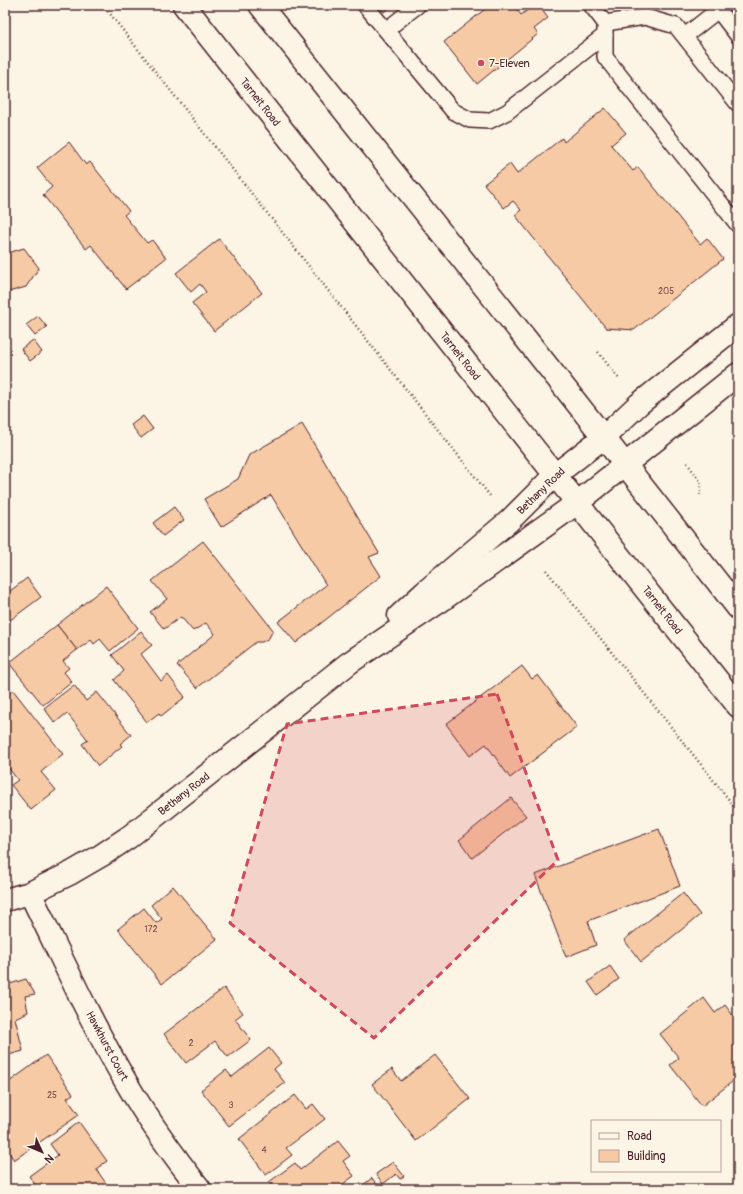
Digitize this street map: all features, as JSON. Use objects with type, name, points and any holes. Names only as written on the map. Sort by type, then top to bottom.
[{"type":"street","name":"Tarneit Road","points":[[184,5],[738,706]]},
{"type":"street","points":[[260,5],[737,605]]},
{"type":"street","name":"Bethany Road","points":[[349,663],[425,592],[509,521],[555,476],[604,437],[639,404],[738,325]]},
{"type":"street","name":"Bethany Road","points":[[5,900],[30,893],[71,873],[129,837],[349,663],[475,577],[577,502],[738,374]]},
{"type":"street","name":"Hawkhurst Court","points":[[30,893],[90,1015],[126,1082],[173,1155],[200,1189]]},
{"type":"lane","points":[[366,5],[453,111],[470,120],[489,121],[506,112],[605,29],[646,17],[676,26],[738,104]]},
{"type":"lane","points":[[386,30],[418,5]]},
{"type":"lane","points":[[591,5],[605,29],[605,57],[738,224]]},
{"type":"lane","points":[[685,36],[718,10],[738,36]]},
{"type":"path","points":[[103,5],[491,497]]},
{"type":"path","points":[[598,352],[619,378]]},
{"type":"path","points":[[687,463],[700,482],[700,495]]},
{"type":"path","points":[[546,570],[738,811]]},
{"type":"highlighted area","points":[[497,694],[558,860],[374,1038],[230,923],[287,724]]},
{"type":"building","points":[[378,5],[393,5],[384,12]]},
{"type":"building","name":"7-Eleven","points":[[490,5],[513,5],[521,15],[534,5],[538,5],[548,18],[534,29],[538,34],[477,84],[444,42]]},
{"type":"building","points":[[605,108],[626,133],[611,145],[633,171],[638,167],[700,244],[707,238],[723,259],[634,330],[606,328],[515,215],[521,210],[513,201],[504,208],[484,184],[510,164],[517,174],[562,138],[564,142]]},
{"type":"building","points":[[69,142],[86,165],[90,162],[129,211],[124,215],[147,243],[152,240],[166,258],[126,289],[91,245],[86,249],[43,195],[52,187],[37,168]]},
{"type":"building","points":[[219,239],[262,293],[214,331],[192,303],[206,292],[200,284],[191,292],[176,273]]},
{"type":"building","points":[[24,248],[39,268],[26,287],[5,293],[5,254]]},
{"type":"building","points":[[38,316],[47,327],[35,336],[26,325]]},
{"type":"building","points":[[33,340],[42,352],[30,361],[21,349]]},
{"type":"building","points":[[143,416],[153,429],[141,438],[131,425]]},
{"type":"building","points":[[302,424],[379,553],[369,557],[381,576],[296,643],[278,622],[326,585],[271,495],[221,527],[204,499],[238,479],[249,455]]},
{"type":"building","points":[[174,507],[184,520],[163,536],[153,523]]},
{"type":"building","points":[[203,541],[273,630],[269,638],[262,642],[256,642],[197,688],[177,665],[215,634],[206,623],[193,631],[181,617],[164,629],[150,612],[167,599],[152,581]]},
{"type":"building","points":[[27,578],[41,597],[5,624],[5,595]]},
{"type":"building","points":[[106,586],[138,628],[110,651],[100,639],[94,644],[91,640],[77,650],[57,625]]},
{"type":"building","points":[[57,625],[77,650],[63,661],[69,668],[64,672],[72,682],[43,705],[9,663]]},
{"type":"building","points":[[141,631],[152,645],[141,654],[161,681],[168,675],[185,697],[161,716],[159,713],[147,722],[114,680],[124,671],[112,655]]},
{"type":"building","points":[[522,666],[532,679],[538,675],[577,727],[510,778],[486,744],[470,756],[446,724]]},
{"type":"building","points":[[74,685],[86,701],[97,692],[131,735],[120,744],[122,746],[98,766],[82,744],[88,740],[67,713],[55,723],[44,708]]},
{"type":"building","points":[[13,690],[63,754],[41,772],[56,790],[31,810],[11,785],[18,780],[5,764],[5,697]]},
{"type":"building","points":[[511,798],[526,816],[472,858],[459,840]]},
{"type":"building","points":[[659,829],[680,886],[588,921],[596,945],[566,957],[535,875]]},
{"type":"building","points":[[173,886],[217,939],[162,984],[118,929],[144,908],[156,923],[162,919],[151,905]]},
{"type":"building","points":[[683,893],[700,915],[641,962],[624,940]]},
{"type":"building","points":[[5,966],[10,984],[26,979],[35,994],[25,996],[28,1012],[15,1018],[23,1051],[5,1056]]},
{"type":"building","points":[[610,966],[619,979],[597,995],[588,982]]},
{"type":"building","points":[[224,988],[243,1013],[235,1019],[251,1040],[228,1057],[215,1041],[186,1063],[164,1034]]},
{"type":"building","points":[[704,998],[715,1013],[725,1005],[738,1022],[738,1077],[702,1106],[670,1065],[679,1058],[660,1034]]},
{"type":"building","points":[[269,1048],[281,1063],[274,1069],[285,1083],[229,1126],[201,1090],[226,1070],[232,1077]]},
{"type":"building","points":[[46,1055],[73,1094],[67,1098],[79,1115],[14,1160],[5,1147],[5,1085]]},
{"type":"building","points":[[435,1055],[470,1099],[416,1141],[372,1084],[392,1069],[401,1081]]},
{"type":"building","points":[[295,1095],[306,1109],[313,1104],[325,1119],[286,1148],[292,1155],[266,1175],[239,1139]]},
{"type":"building","points":[[79,1122],[107,1161],[96,1169],[110,1189],[38,1189],[29,1176],[58,1155],[50,1144]]},
{"type":"building","points":[[338,1141],[350,1156],[343,1161],[354,1176],[336,1189],[274,1189],[269,1182],[295,1163],[300,1170]]},
{"type":"building","points":[[393,1162],[404,1176],[400,1179],[396,1174],[383,1184],[376,1174]]},
{"type":"building","points":[[372,1178],[380,1189],[358,1189]]},
{"type":"place","name":"7-Eleven","points":[[481,63]]}]
